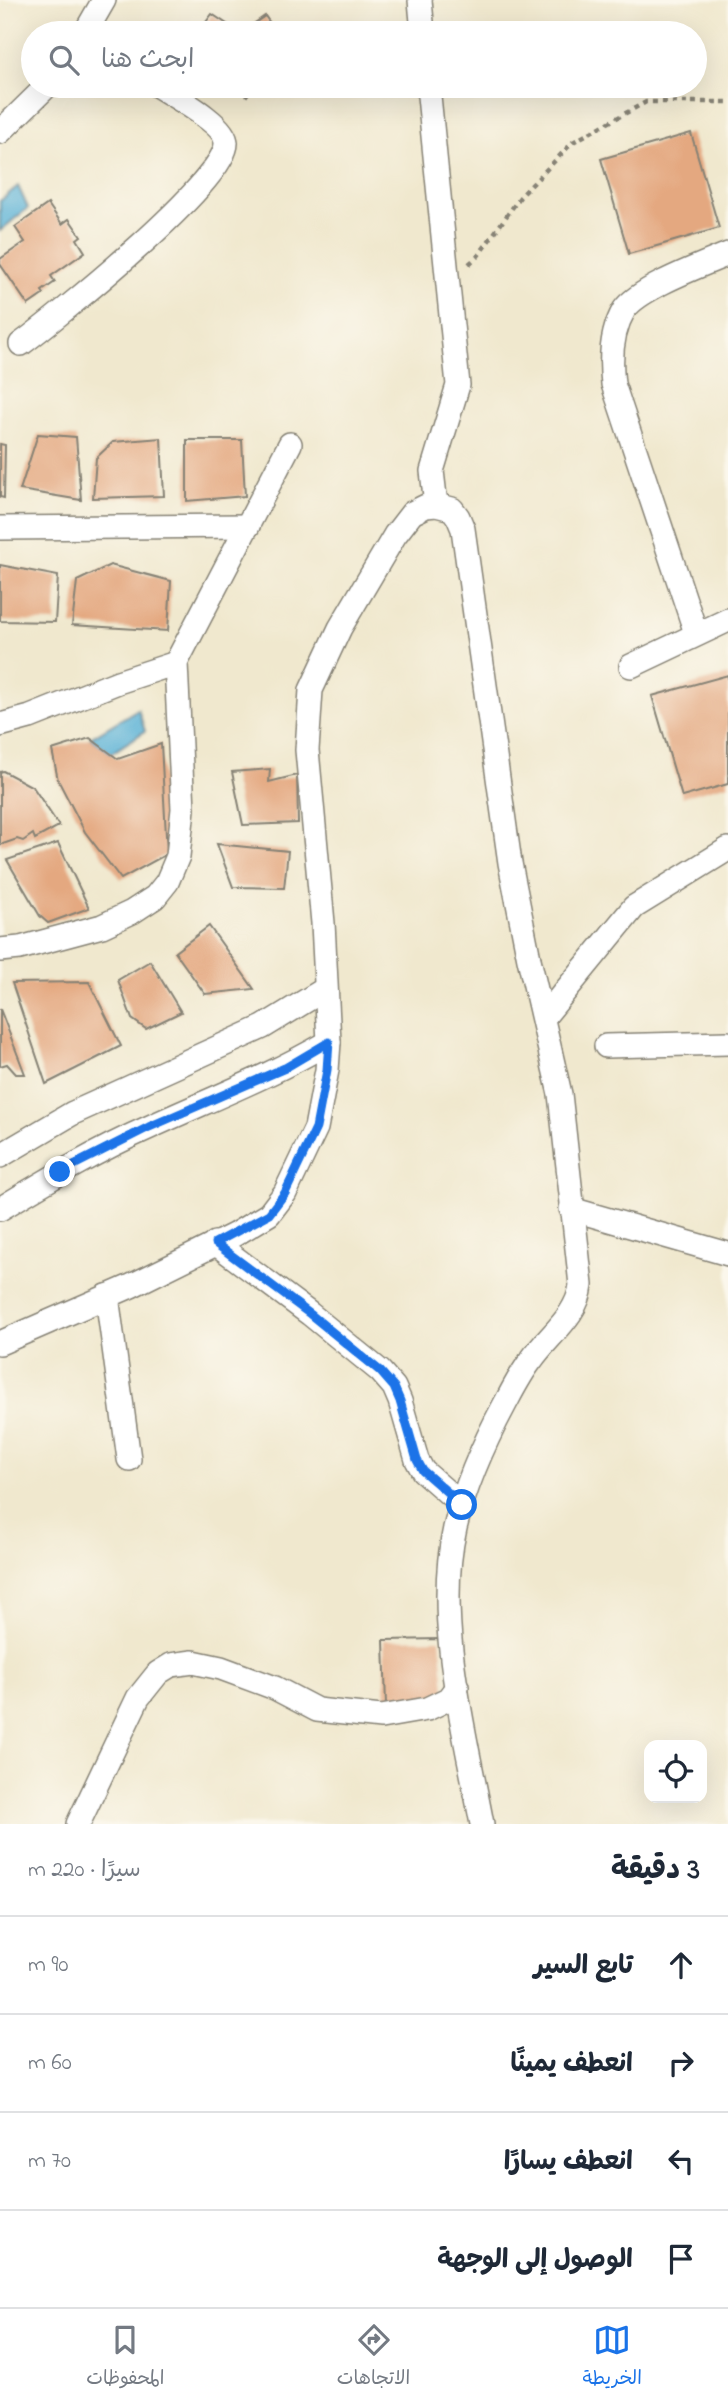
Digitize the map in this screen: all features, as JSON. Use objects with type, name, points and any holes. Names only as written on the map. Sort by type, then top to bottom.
[{"type":"street","points":[[92,21],[104,0]]},
{"type":"street","points":[[419,0],[422,21]]},
{"type":"street","points":[[0,132],[35,98]]},
{"type":"street","points":[[21,344],[141,245],[192,193],[223,153],[226,143],[223,132],[176,98]]},
{"type":"street","points":[[429,98],[458,386],[432,471],[436,505]]},
{"type":"street","points":[[696,634],[613,384],[612,348],[620,319],[631,303],[669,280],[728,254]]},
{"type":"street","points":[[0,950],[20,948],[102,926],[155,897],[166,882],[178,856],[183,809],[176,663],[290,444]]},
{"type":"street","points":[[0,1342],[107,1296],[215,1243],[269,1214],[285,1193],[316,1128],[327,1070],[329,1042],[323,923],[307,750],[312,690],[340,628],[395,535],[412,513],[426,506],[436,505],[452,509],[463,529],[510,863],[560,1094],[571,1209],[581,1271],[580,1295],[574,1308],[530,1360],[515,1384],[484,1448],[462,1505],[453,1542],[447,1601],[451,1656],[481,1824]]},
{"type":"street","points":[[0,528],[248,527]]},
{"type":"street","points":[[631,666],[728,620]]},
{"type":"street","points":[[0,725],[30,717],[118,682],[176,663]]},
{"type":"street","points":[[544,1017],[634,907],[728,849]]},
{"type":"street","points":[[0,1156],[73,1113],[263,1027],[325,989]]},
{"type":"street","points":[[0,1209],[60,1172],[149,1127],[285,1068],[329,1042]]},
{"type":"street","points":[[606,1046],[728,1044]]},
{"type":"street","points":[[571,1209],[728,1254]]},
{"type":"street","points":[[215,1243],[380,1371],[394,1387],[423,1471],[462,1505]]},
{"type":"street","points":[[107,1296],[129,1459]]},
{"type":"street","points":[[78,1824],[138,1698],[158,1673],[171,1665],[193,1662],[221,1668],[275,1688],[317,1710],[381,1717],[427,1709],[448,1699],[457,1687]]},
{"type":"path","points":[[447,283],[478,256],[520,197],[573,142],[646,102],[728,102]]},
{"type":"water","points":[[18,186],[28,208],[0,231],[0,201]]},
{"type":"water","points":[[138,709],[145,731],[110,754],[90,738]]},
{"type":"building","points":[[212,14],[222,21],[207,21]]},
{"type":"building","points":[[691,133],[719,228],[629,254],[601,159]]},
{"type":"building","points":[[48,204],[62,224],[69,219],[81,236],[77,239],[85,252],[51,276],[55,282],[28,305],[0,264],[0,259],[25,242],[15,227]]},
{"type":"building","points":[[38,434],[76,437],[81,500],[20,490]]},
{"type":"building","points":[[161,438],[164,496],[93,498],[96,458],[113,442]]},
{"type":"building","points":[[187,440],[242,440],[245,496],[187,501]]},
{"type":"building","points":[[0,444],[5,445],[4,498],[0,497]]},
{"type":"building","points":[[0,565],[58,576],[55,622],[0,621]]},
{"type":"building","points":[[110,565],[171,581],[168,631],[72,625],[77,581]]},
{"type":"building","points":[[728,675],[728,784],[682,797],[652,696]]},
{"type":"building","points":[[90,738],[118,759],[161,744],[167,854],[121,879],[85,832],[58,780],[52,750]]},
{"type":"building","points":[[270,769],[269,782],[297,775],[298,823],[243,825],[232,772]]},
{"type":"building","points":[[3,771],[33,787],[59,826],[35,839],[33,834],[23,841],[17,839],[0,845],[0,772]]},
{"type":"building","points":[[58,843],[89,908],[48,923],[40,916],[7,860]]},
{"type":"building","points":[[217,844],[288,851],[284,888],[233,887]]},
{"type":"building","points":[[209,926],[254,989],[205,994],[175,952]]},
{"type":"building","points":[[150,961],[181,1012],[146,1029],[132,1019],[118,980]]},
{"type":"building","points":[[89,982],[121,1046],[46,1084],[12,983]]},
{"type":"building","points":[[0,1009],[25,1074],[16,1074],[7,1064],[0,1066]]},
{"type":"building","points":[[440,1639],[446,1698],[386,1706],[384,1640]]},
{"type":"route","points":[[60,1172],[149,1127],[285,1068],[329,1042],[327,1070],[316,1128],[285,1193],[269,1214],[215,1243],[310,1314],[380,1371],[394,1387],[423,1471],[462,1505]]}]
